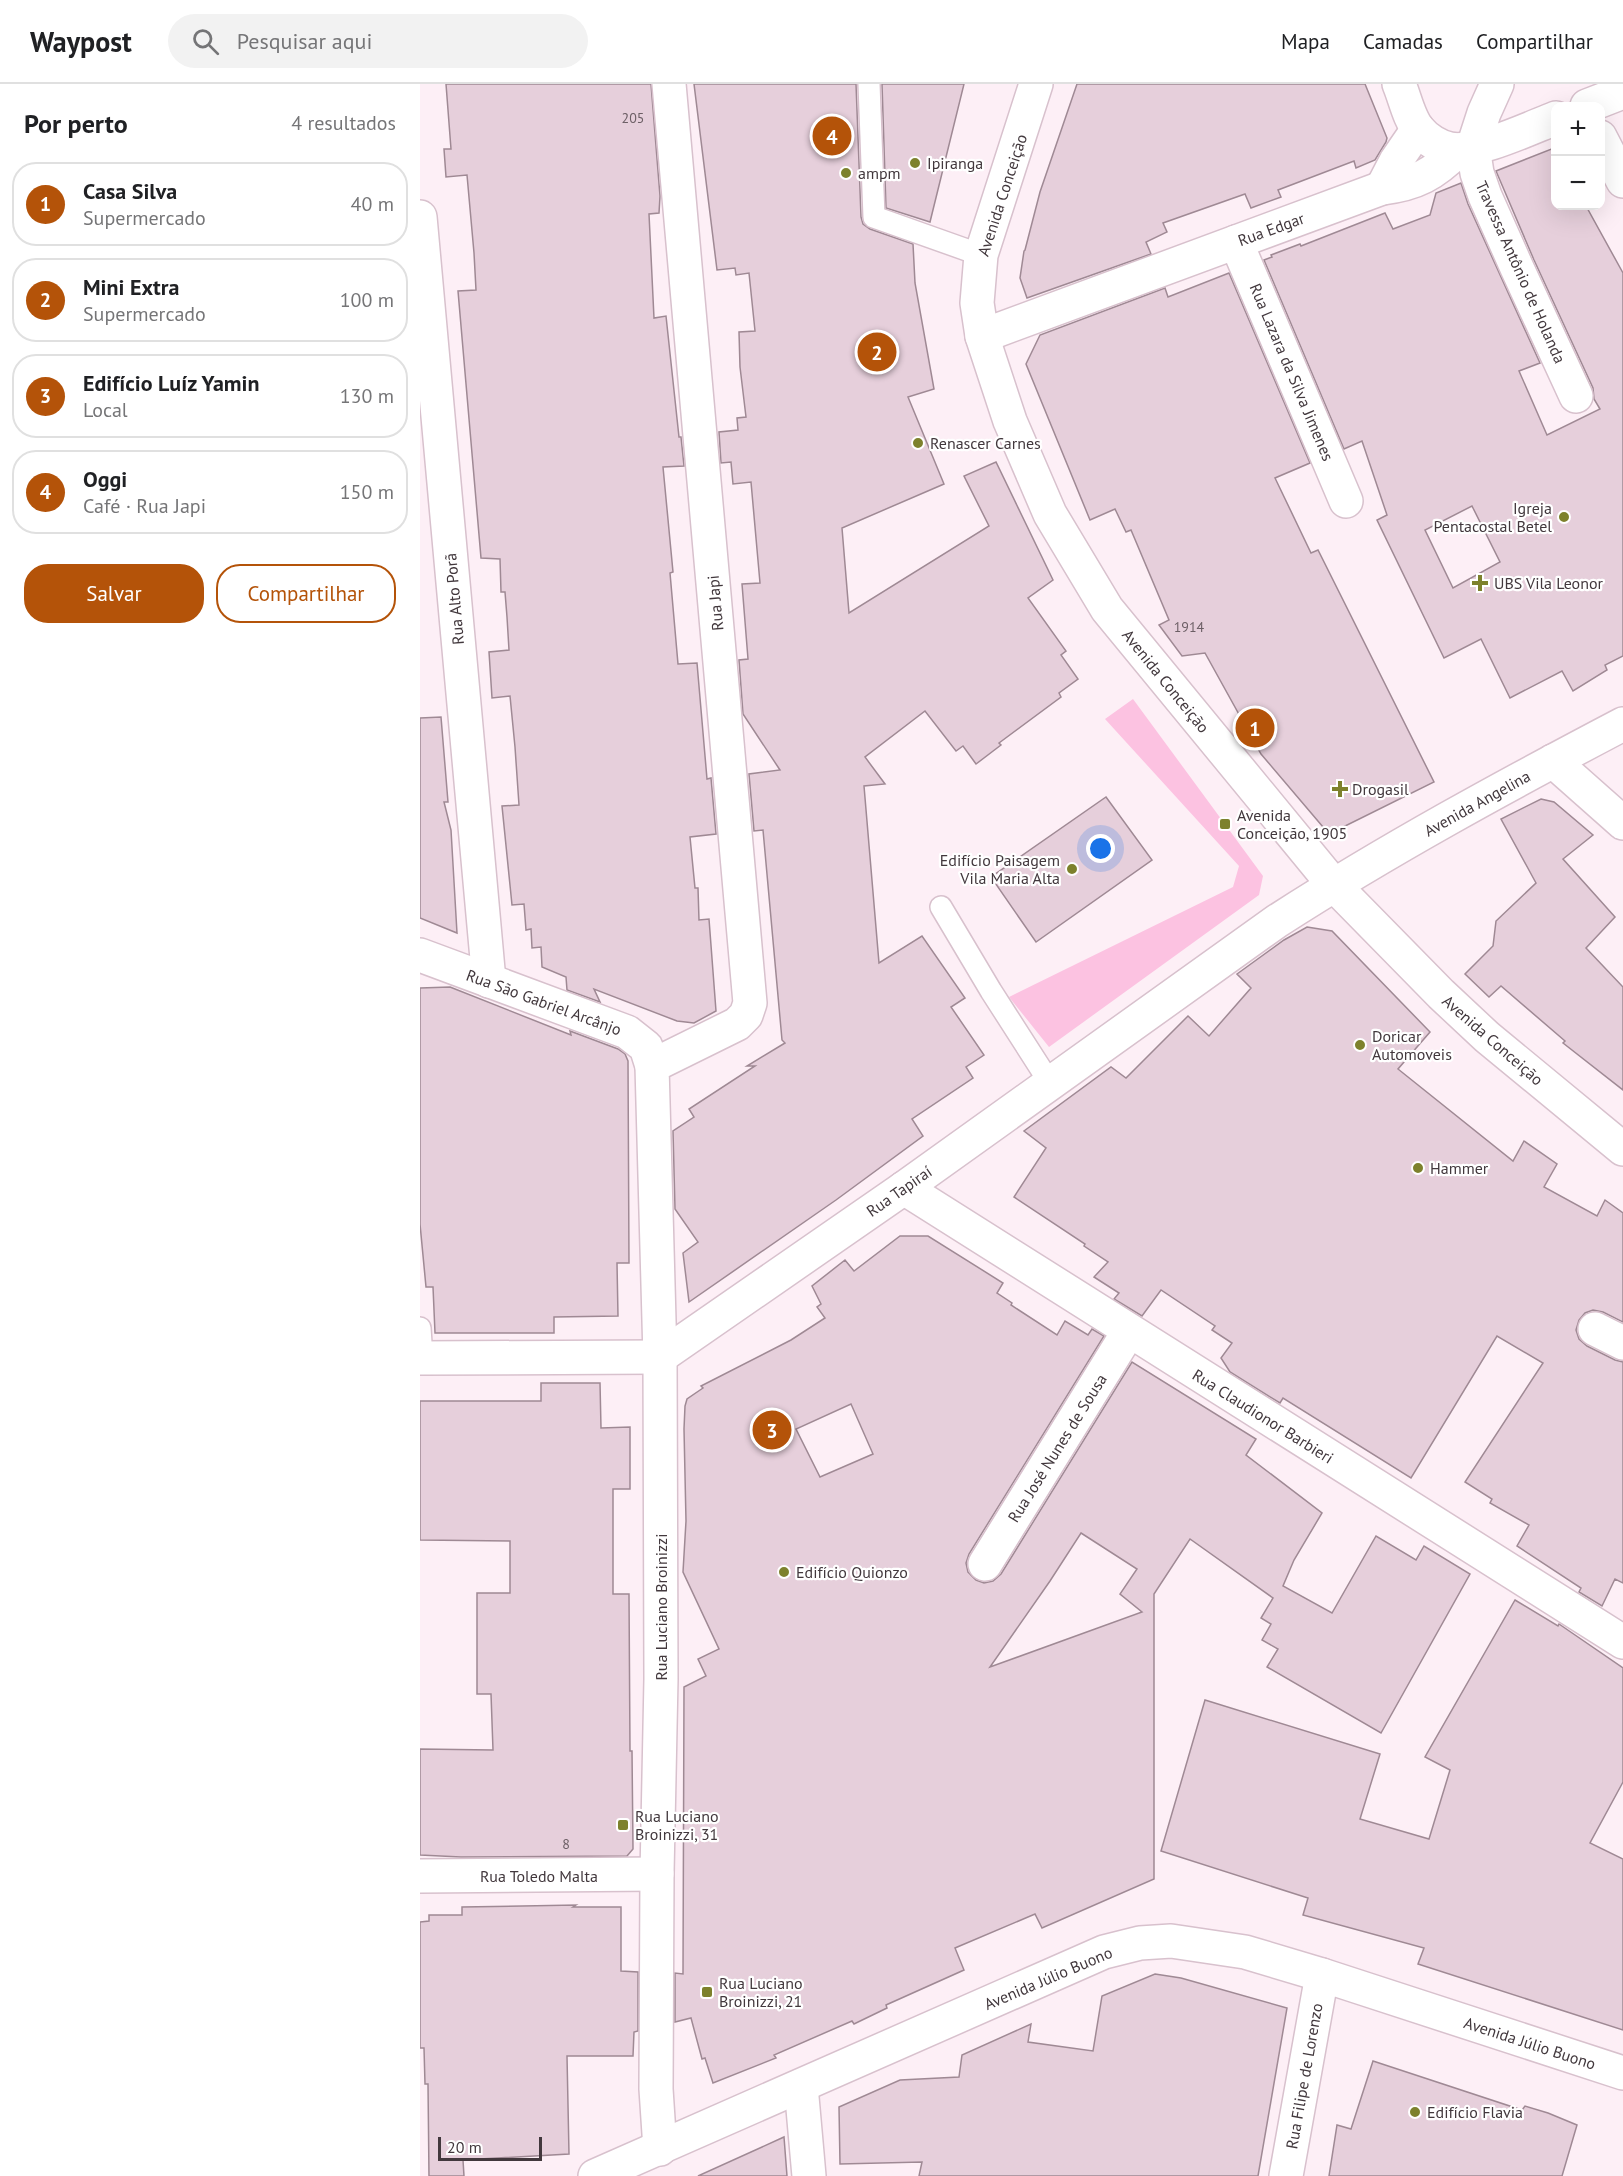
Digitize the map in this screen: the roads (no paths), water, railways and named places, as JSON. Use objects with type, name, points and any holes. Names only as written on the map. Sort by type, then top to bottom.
[{"type":"street","name":"Rua Japi","points":[[652,1066],[737,1024],[746,1015],[750,1003],[669,84]]},
{"type":"street","name":"Avenida Conceição","points":[[1036,84],[981,255],[977,303],[982,336],[1010,421],[1050,514],[1107,609],[1333,884],[1441,994],[1487,1037],[1623,1149]]},
{"type":"street","points":[[1399,84],[1418,129],[1440,146],[1449,149],[1465,148],[1497,84]]},
{"type":"street","points":[[1597,102],[1623,92]]},
{"type":"street","name":"Rua Edgar","points":[[982,336],[1382,188],[1400,186],[1440,168],[1465,148],[1495,141],[1551,120]]},
{"type":"street","points":[[1382,188],[1396,161],[1418,129]]},
{"type":"street","points":[[1605,147],[1623,181]]},
{"type":"street","name":"Travessa Antônio de Holanda","points":[[1465,148],[1576,396]]},
{"type":"street","name":"Rua Alto Porã","points":[[420,217],[489,981]]},
{"type":"street","name":"Rua Lazara da Silva Jimenes","points":[[1236,242],[1346,501]]},
{"type":"street","name":"Avenida Angelina","points":[[1333,884],[1468,807],[1623,724]]},
{"type":"street","points":[[1553,761],[1623,822]]},
{"type":"street","name":"Rua Tapiraí","points":[[660,1358],[904,1188],[1277,921],[1333,884]]},
{"type":"street","name":"Rua São Gabriel Arcânjo","points":[[420,955],[627,1032],[646,1047],[652,1066]]},
{"type":"street","name":"Rua Luciano Broinizzi","points":[[652,1066],[660,1358],[661,1679],[656,2089],[660,2149]]},
{"type":"street","name":"Rua Claudionor Barbieri","points":[[904,1188],[1623,1642]]},
{"type":"street","points":[[659,1312],[672,1325],[692,1336]]},
{"type":"street","name":"Rua José Nunes de Sousa","points":[[985,1564],[1130,1331]]},
{"type":"street","points":[[421,1348],[660,1358]]},
{"type":"street","name":"Rua Toledo Malta","points":[[420,1876],[657,1874]]},
{"type":"street","name":"Avenida Júlio Buono","points":[[595,2176],[1104,1952],[1140,1943],[1172,1941],[1245,1952],[1623,2073]]},
{"type":"street","name":"Rua Filipe de Lorenzo","points":[[1286,2176],[1322,1975]]},
{"type":"street","points":[[801,2086],[809,2176]]},
{"type":"lane","points":[[869,84],[874,217],[981,255]]},
{"type":"lane","points":[[941,907],[1050,1083]]},
{"type":"place","name":"Oggi","points":[[832,136]]},
{"type":"place","name":"Ipiranga","points":[[915,163]]},
{"type":"place","name":"ampm","points":[[846,173]]},
{"type":"place","name":"Mini Extra","points":[[877,352]]},
{"type":"place","name":"Renascer Carnes","points":[[918,443]]},
{"type":"place","name":"Igreja Pentacostal Betel","points":[[1564,517]]},
{"type":"place","name":"UBS Vila Leonor","points":[[1480,583]]},
{"type":"place","name":"Casa Silva","points":[[1255,728]]},
{"type":"place","name":"Drogasil","points":[[1340,789]]},
{"type":"place","name":"Avenida Conceição, 1905","points":[[1225,824]]},
{"type":"place","name":"Edifício Paisagem Vila Maria Alta","points":[[1072,869]]},
{"type":"place","name":"Doricar Automoveis","points":[[1360,1045]]},
{"type":"place","name":"Hammer","points":[[1418,1168]]},
{"type":"place","name":"Edifício Luíz Yamin","points":[[772,1430]]},
{"type":"place","name":"Edifício Quionzo","points":[[784,1572]]},
{"type":"place","name":"Rua Luciano Broinizzi, 31","points":[[623,1825]]},
{"type":"place","name":"Rua Luciano Broinizzi, 21","points":[[707,1992]]},
{"type":"place","name":"Edifício Flavia","points":[[1415,2112]]}]
